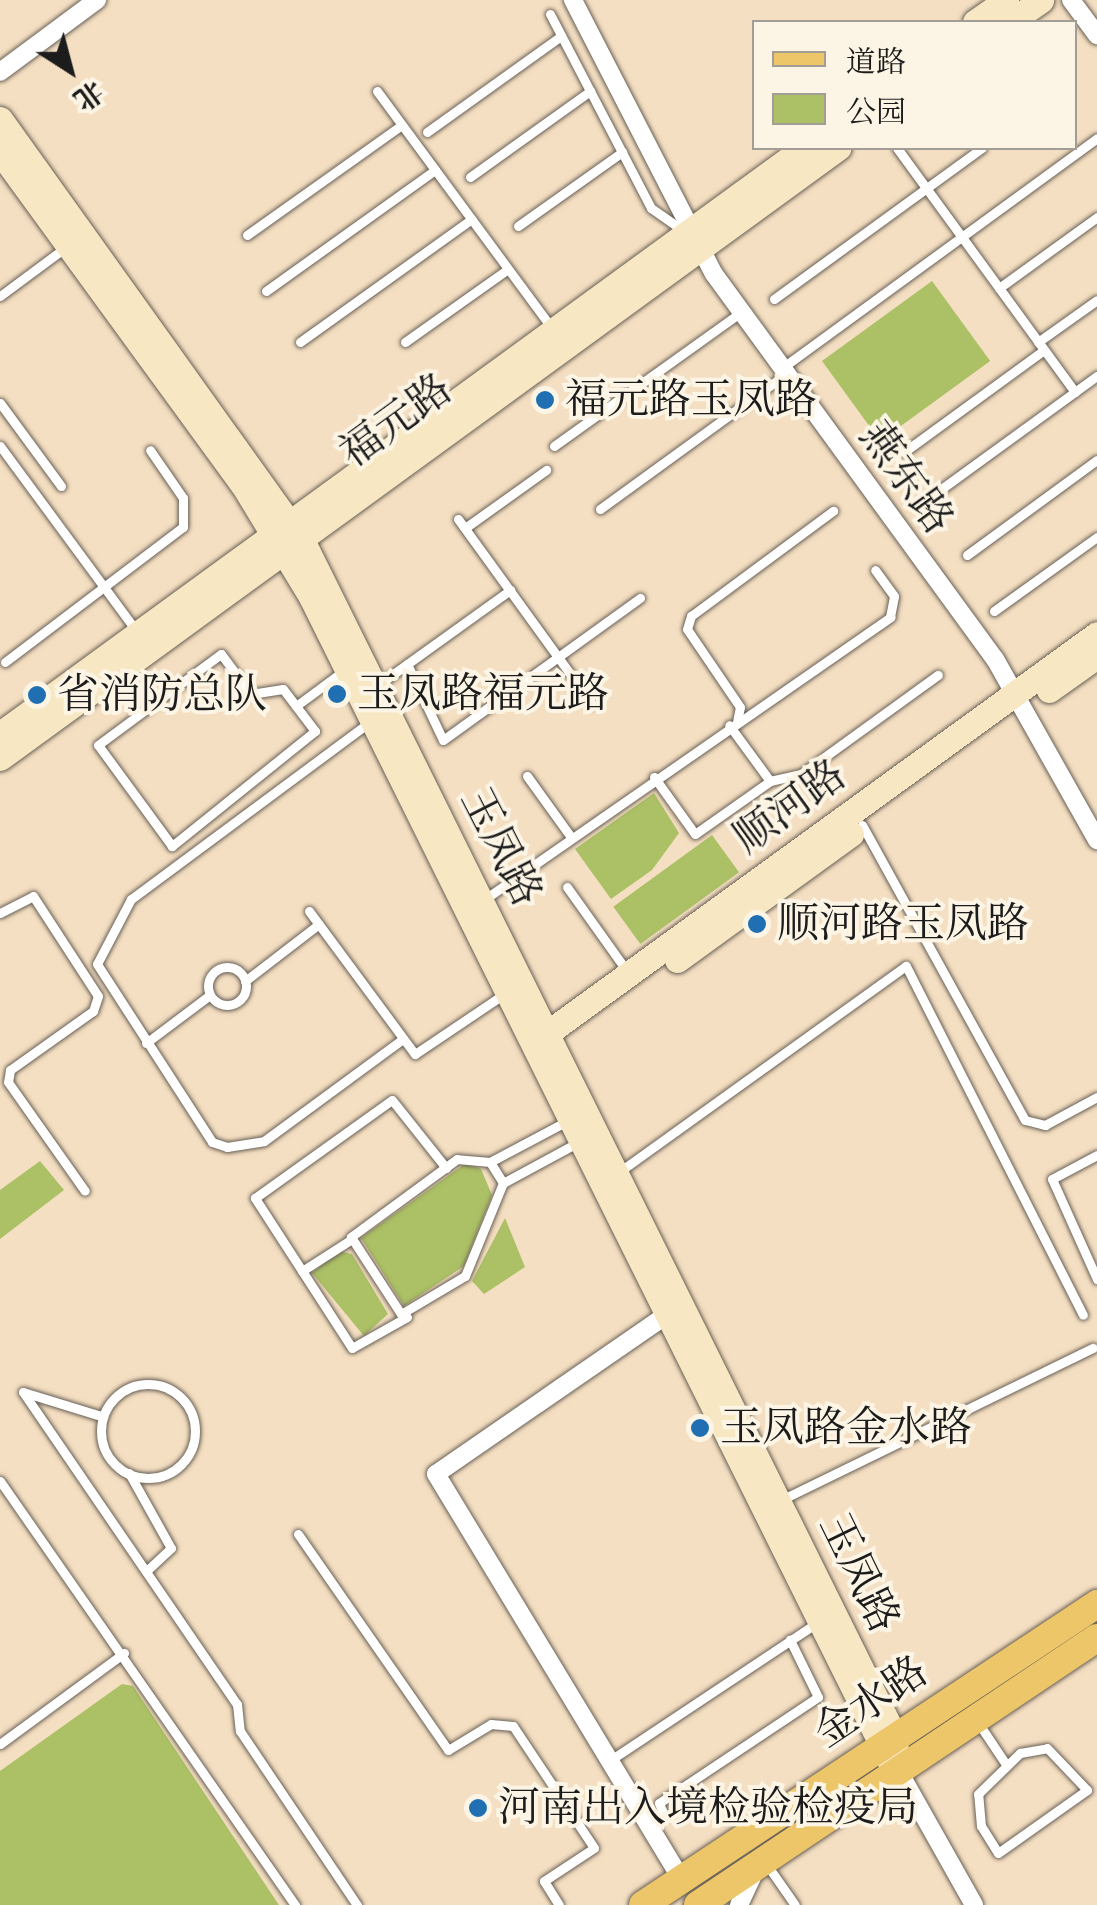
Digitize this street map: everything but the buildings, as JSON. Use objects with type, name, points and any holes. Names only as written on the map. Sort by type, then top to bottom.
[{"type":"main road","name":"金水路","points":[[643,1905],[1097,1604]]},
{"type":"main road","name":"金水路","points":[[698,1905],[1097,1638]]},
{"type":"street","points":[[0,72],[97,0]]},
{"type":"street","name":"燕东路","points":[[573,0],[694,240],[740,312],[1020,700],[1097,840]]},
{"type":"street","points":[[978,20],[1006,0]]},
{"type":"street","points":[[1013,20],[1041,0]]},
{"type":"street","points":[[1071,0],[1097,35]]},
{"type":"street","name":"玉凤路","points":[[0,119],[287,537],[376,686],[483,900],[544,1046],[574,1131],[815,1624],[884,1742]]},
{"type":"street","name":"福元路","points":[[0,734],[138,633],[287,537],[694,240],[802,150]]},
{"type":"street","name":"福元路","points":[[0,758],[553,330],[835,150]]},
{"type":"street","name":"玉凤路","points":[[0,152],[287,537],[346,669],[506,992],[544,1046],[619,1172],[780,1501],[898,1770]]},
{"type":"street","name":"顺河路","points":[[544,1046],[862,825],[1097,634]]},
{"type":"street","name":"顺河路","points":[[544,1046],[629,974],[1020,700],[1097,656]]},
{"type":"street","points":[[665,1316],[436,1474],[681,1879]]},
{"type":"street","points":[[898,1770],[974,1905]]},
{"type":"street","points":[[739,1905],[761,1862]]},
{"type":"lane","points":[[550,14],[663,224],[694,240]]},
{"type":"lane","points":[[427,132],[561,36]]},
{"type":"lane","points":[[377,91],[553,330]]},
{"type":"lane","points":[[470,177],[590,92]]},
{"type":"lane","points":[[247,235],[402,125]]},
{"type":"lane","points":[[600,509],[1097,138]]},
{"type":"lane","points":[[898,150],[1074,392]]},
{"type":"lane","points":[[774,299],[979,150]]},
{"type":"lane","points":[[518,226],[622,152]]},
{"type":"lane","points":[[266,291],[435,170]]},
{"type":"lane","points":[[999,288],[1097,217]]},
{"type":"lane","points":[[300,342],[472,219]]},
{"type":"lane","points":[[0,296],[68,246]]},
{"type":"lane","points":[[405,342],[508,268]]},
{"type":"lane","points":[[904,452],[1097,300]]},
{"type":"lane","points":[[554,446],[740,312]]},
{"type":"lane","points":[[934,494],[1097,376]]},
{"type":"lane","points":[[0,403],[61,486]]},
{"type":"lane","points":[[0,446],[138,633]]},
{"type":"lane","points":[[5,662],[184,527],[183,498],[150,450]]},
{"type":"lane","points":[[967,555],[1097,460]]},
{"type":"lane","points":[[465,528],[546,470]]},
{"type":"lane","points":[[733,724],[740,708],[687,630],[691,616],[833,511]]},
{"type":"lane","points":[[458,519],[592,704]]},
{"type":"lane","points":[[994,611],[1097,537]]},
{"type":"lane","points":[[483,900],[654,777],[890,617],[894,596],[875,570]]},
{"type":"lane","points":[[376,686],[510,590]]},
{"type":"lane","points":[[406,664],[443,740],[640,598]]},
{"type":"lane","points":[[221,654],[251,694],[284,688],[296,706],[315,731],[312,742],[172,846],[98,745],[221,654]]},
{"type":"lane","points":[[296,706],[346,669]]},
{"type":"lane","points":[[654,777],[696,834],[770,781],[801,774],[938,675]]},
{"type":"lane","points":[[372,720],[120,912],[97,964],[212,1142],[241,1148],[403,1039]]},
{"type":"lane","points":[[733,724],[770,781]]},
{"type":"lane","points":[[527,776],[571,837]]},
{"type":"lane","points":[[862,825],[1025,1120],[1045,1124],[1097,1097]]},
{"type":"lane","points":[[567,888],[629,974]]},
{"type":"lane","points":[[0,913],[33,896],[98,996],[93,1011],[10,1070],[8,1082],[85,1191]]},
{"type":"lane","points":[[308,910],[415,1054],[506,992]]},
{"type":"lane","points":[[210,996],[234,1004],[244,981],[319,924]]},
{"type":"lane","points":[[619,1172],[906,966],[1083,1316]]},
{"type":"lane","points":[[146,1043],[210,996],[220,969],[244,981]]},
{"type":"lane","points":[[446,1168],[392,1100],[260,1189],[257,1206],[352,1348],[466,1276],[503,1183],[574,1131]]},
{"type":"lane","points":[[302,1271],[464,1158],[490,1162],[574,1131]]},
{"type":"lane","points":[[1097,1155],[1052,1179],[1097,1279]]},
{"type":"lane","points":[[490,1162],[503,1183]]},
{"type":"lane","points":[[349,1241],[407,1316]]},
{"type":"lane","points":[[780,1501],[1093,1348]]},
{"type":"lane","points":[[129,1473],[151,1479],[180,1466],[200,1440],[196,1421],[141,1384],[114,1391],[102,1416],[106,1445],[129,1473],[172,1550],[146,1571]]},
{"type":"lane","points":[[102,1416],[23,1392],[146,1571],[357,1905]]},
{"type":"lane","points":[[0,1481],[295,1905]]},
{"type":"lane","points":[[298,1534],[448,1750],[491,1724],[513,1726],[594,1848],[544,1881],[558,1905]]},
{"type":"lane","points":[[608,1761],[815,1624]]},
{"type":"lane","points":[[648,1826],[664,1816],[659,1803],[818,1697],[790,1640]]},
{"type":"lane","points":[[0,1744],[124,1654]]},
{"type":"lane","points":[[974,1718],[1006,1763]]},
{"type":"lane","points":[[1048,1748],[1087,1790],[998,1853],[982,1826],[978,1794],[1006,1763],[1048,1748]]},
{"type":"lane","points":[[761,1862],[795,1905]]},
{"type":"green space","points":[[932,281],[990,361],[880,441],[822,361]]},
{"type":"green space","points":[[654,793],[679,833],[652,870],[611,899],[575,849]]},
{"type":"green space","points":[[712,835],[739,872],[640,944],[613,907]]},
{"type":"green space","points":[[40,1161],[64,1190],[0,1239],[0,1190]]},
{"type":"green space","points":[[466,1163],[481,1169],[492,1195],[464,1266],[404,1306],[361,1238]]},
{"type":"green space","points":[[505,1218],[525,1267],[484,1294],[472,1281]]},
{"type":"green space","points":[[339,1251],[352,1254],[388,1314],[364,1336],[312,1273]]},
{"type":"green space","points":[[122,1684],[133,1686],[279,1905],[0,1905],[0,1771]]},
{"type":"place","name":"福元路玉凤路","points":[[545,400]]},
{"type":"place","name":"玉凤路福元路","points":[[337,694]]},
{"type":"place","name":"省消防总队","points":[[37,695]]},
{"type":"place","name":"顺河路玉凤路","points":[[757,924]]},
{"type":"place","name":"玉凤路金水路","points":[[700,1428]]},
{"type":"place","name":"河南出入境检验检疫局","points":[[478,1808]]}]
